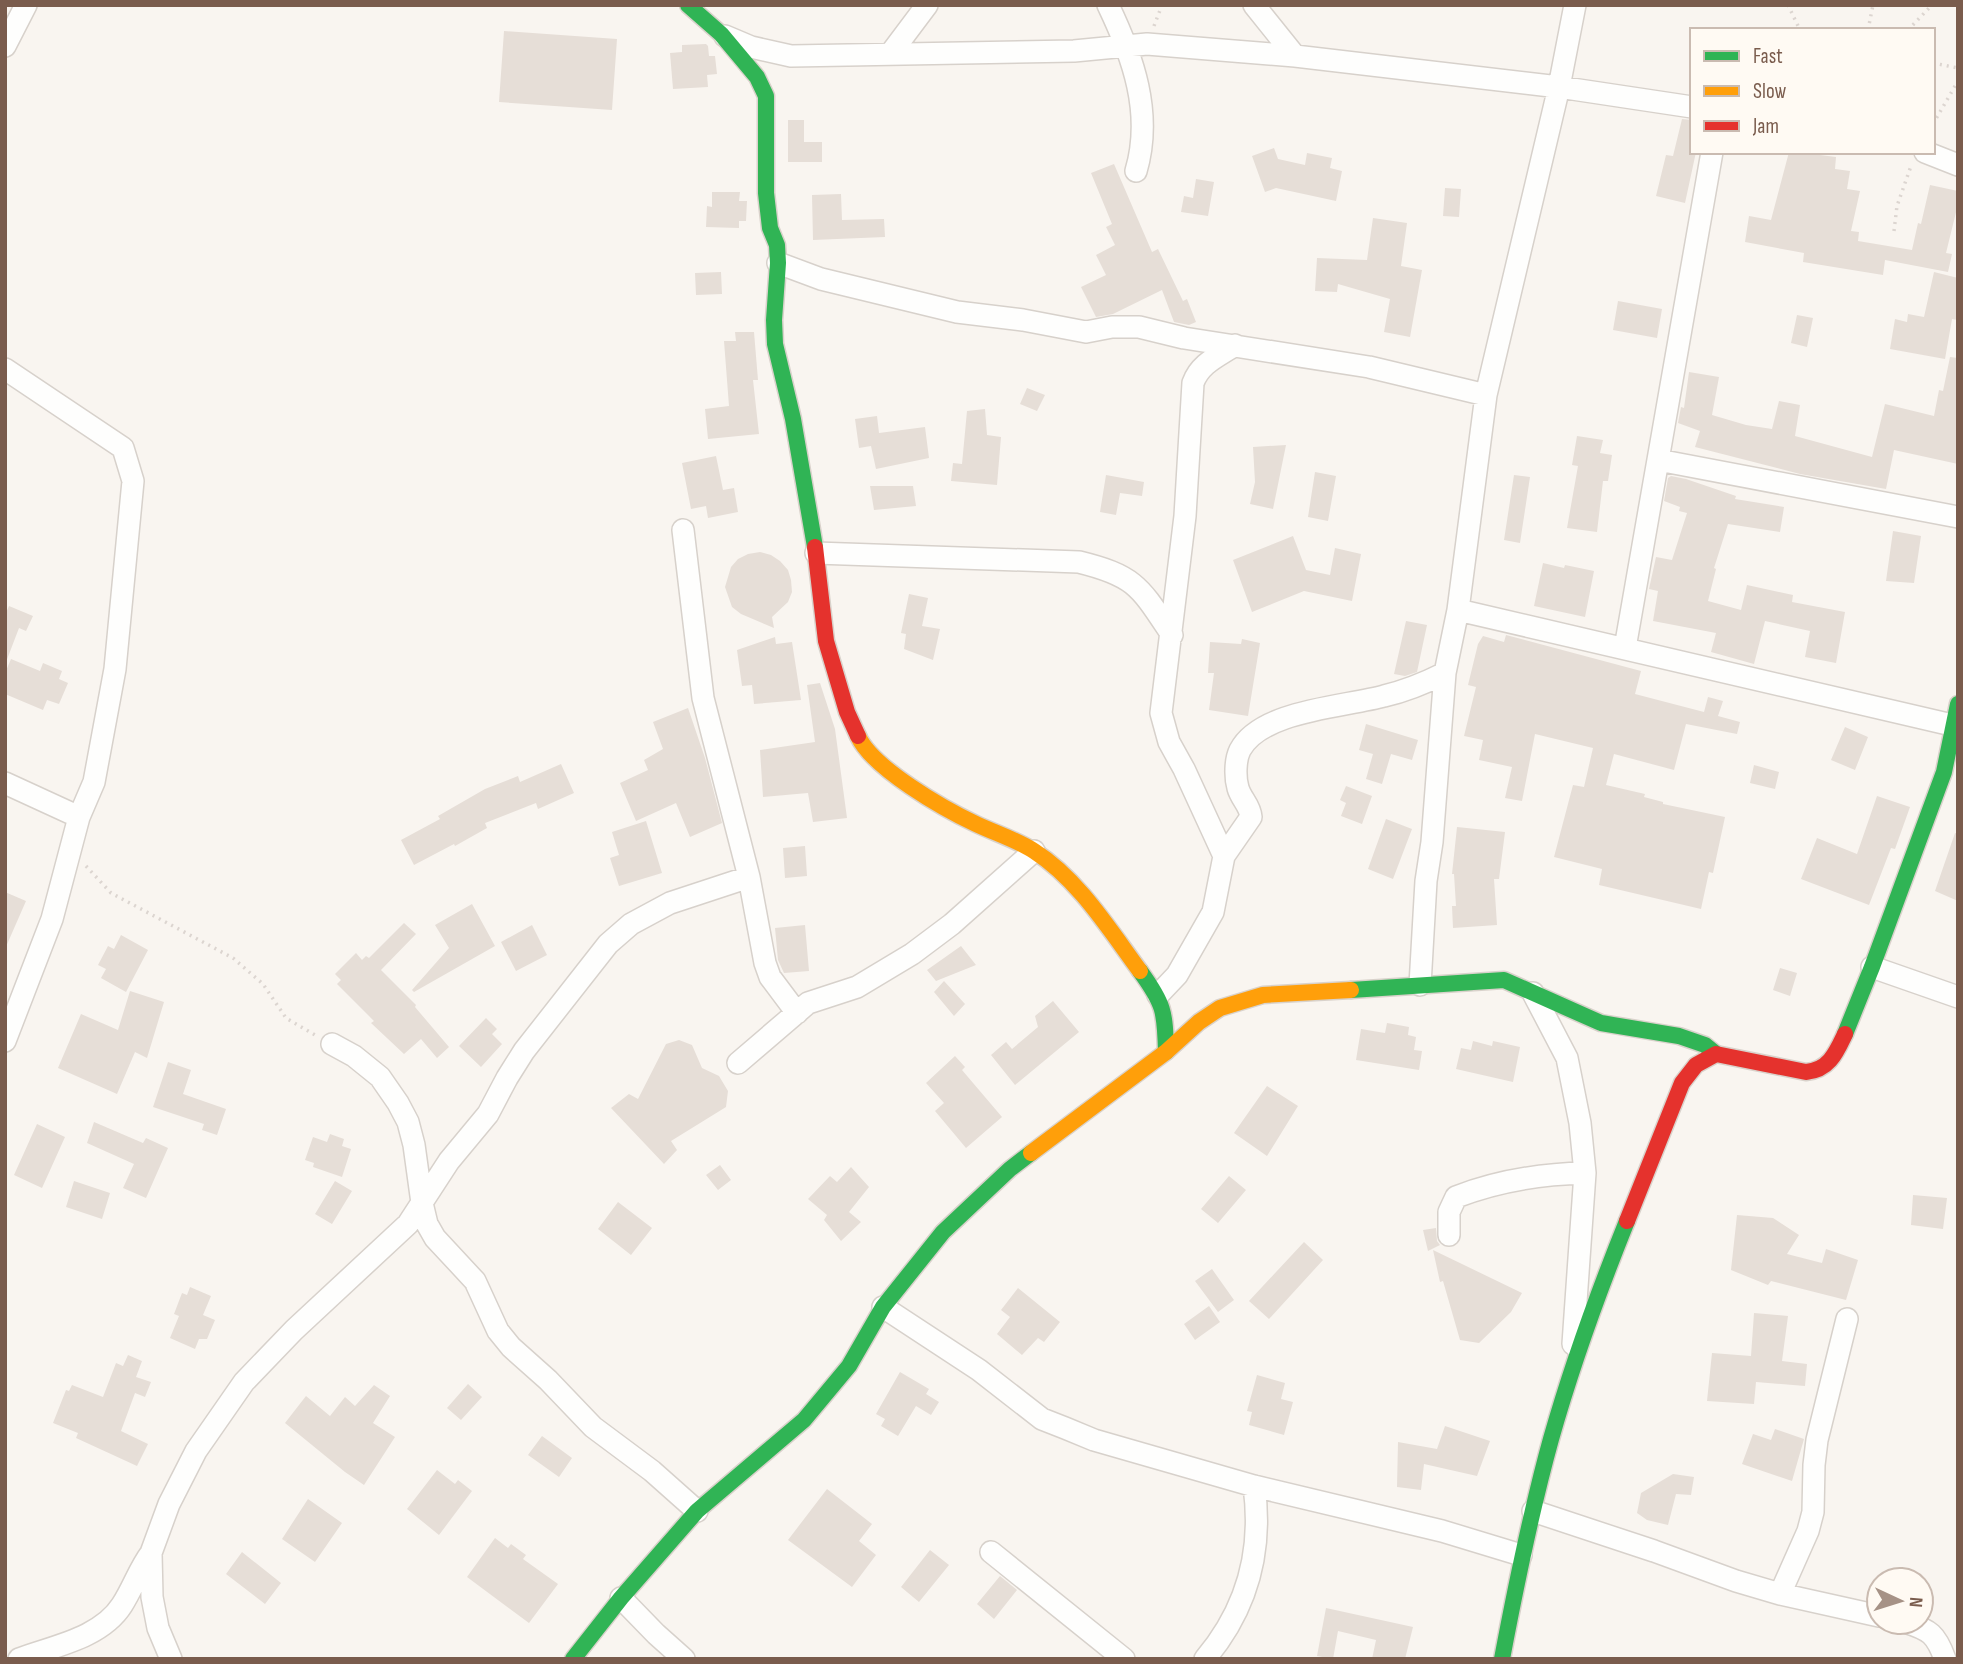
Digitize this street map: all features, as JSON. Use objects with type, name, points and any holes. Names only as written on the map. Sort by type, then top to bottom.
[{"type":"street","points":[[5,46],[26,5]]},
{"type":"street","points":[[688,5],[721,34],[757,77],[765,96],[766,193],[778,263],[775,344],[793,419],[816,553],[825,641],[847,712],[862,746],[886,769],[906,783],[972,822],[1034,851],[1060,872],[1094,909],[1158,995],[1165,1013],[1166,1052]]},
{"type":"street","points":[[891,53],[927,5]]},
{"type":"street","points":[[1108,5],[1127,46],[1143,107],[1141,152],[1136,171]]},
{"type":"street","points":[[1254,5],[1295,56]]},
{"type":"street","points":[[1420,985],[1426,881],[1432,842],[1445,673],[1458,610],[1486,395],[1559,87],[1575,5]]},
{"type":"street","points":[[721,34],[751,47],[791,56],[1074,51],[1147,44],[1187,46],[1559,87],[1690,107]]},
{"type":"street","points":[[1625,648],[1712,154]]},
{"type":"street","points":[[1919,157],[1958,165]]},
{"type":"street","points":[[778,263],[821,279],[957,312],[1023,320],[1086,332],[1132,326],[1184,338],[1369,368],[1486,395]]},
{"type":"street","points":[[1224,856],[1163,724],[1162,697],[1172,635],[1185,516],[1193,383],[1197,372],[1205,364],[1235,345]]},
{"type":"street","points":[[5,369],[123,448],[133,481],[115,669],[94,782],[79,817],[52,919],[5,1041]]},
{"type":"street","points":[[1658,460],[1958,517]]},
{"type":"street","points":[[683,530],[703,698],[749,877],[770,977],[797,1013]]},
{"type":"street","points":[[816,553],[1079,562],[1124,576],[1139,588],[1172,635]]},
{"type":"street","points":[[1458,610],[1952,725]]},
{"type":"street","points":[[1158,995],[1177,975],[1213,912],[1224,856],[1251,817],[1238,789],[1236,772],[1240,751],[1254,735],[1277,721],[1411,689],[1445,673]]},
{"type":"street","points":[[573,1659],[621,1598],[697,1511],[804,1420],[849,1366],[883,1307],[943,1231],[1010,1169],[1166,1052],[1187,1030],[1209,1013],[1238,1000],[1264,995],[1504,979],[1601,1023],[1679,1036],[1705,1045],[1716,1054],[1789,1069],[1818,1071],[1830,1061],[1839,1047],[1951,775],[1952,725],[1958,704]]},
{"type":"street","points":[[5,783],[79,817]]},
{"type":"street","points":[[738,1063],[808,1003],[857,987],[912,954],[952,924],[1034,851]]},
{"type":"street","points":[[19,1659],[78,1639],[106,1623],[122,1606],[151,1553],[169,1504],[196,1451],[244,1382],[294,1330],[408,1224],[449,1161],[488,1114],[524,1051],[608,944],[631,924],[670,903],[749,877]]},
{"type":"street","points":[[1872,967],[1958,997]]},
{"type":"street","points":[[1533,992],[1567,1058],[1580,1123],[1586,1173],[1571,1372]]},
{"type":"street","points":[[332,1044],[354,1056],[380,1077],[398,1103],[408,1122],[414,1145],[422,1203],[428,1224],[435,1238],[475,1281],[498,1331],[511,1348],[548,1380],[593,1427],[652,1471],[697,1511]]},
{"type":"street","points":[[1502,1659],[1521,1555],[1571,1372],[1611,1258],[1682,1083],[1696,1063],[1716,1054]]},
{"type":"street","points":[[1449,1235],[1450,1212],[1456,1197],[1511,1181],[1558,1173],[1586,1173]]},
{"type":"street","points":[[883,1307],[979,1370],[1042,1419],[1094,1440],[1254,1486],[1442,1531],[1521,1555]]},
{"type":"street","points":[[1780,1594],[1808,1531],[1813,1512],[1817,1440],[1847,1319]]},
{"type":"street","points":[[1205,1659],[1236,1613],[1253,1566],[1258,1530],[1254,1486]]},
{"type":"street","points":[[1533,1511],[1780,1594],[1865,1613]]},
{"type":"street","points":[[991,1552],[1124,1659]]},
{"type":"street","points":[[151,1553],[152,1597],[158,1628],[171,1659]]},
{"type":"street","points":[[621,1598],[684,1659]]},
{"type":"street","points":[[1935,1635],[1945,1659]]},
{"type":"path","points":[[1788,5],[1799,28]]},
{"type":"path","points":[[1868,28],[1873,5]]},
{"type":"path","points":[[1910,28],[1932,5]]},
{"type":"path","points":[[1935,63],[1958,68]]},
{"type":"path","points":[[1935,121],[1958,81]]},
{"type":"path","points":[[1894,231],[1902,187],[1919,157]]},
{"type":"path","points":[[70,849],[111,893],[233,958],[263,984],[286,1018],[332,1044]]},
{"type":"building","points":[[504,31],[617,39],[612,110],[499,102]]},
{"type":"building","points":[[706,44],[709,56],[715,56],[717,74],[707,75],[708,87],[673,89],[670,53],[682,52],[682,45]]},
{"type":"building","points":[[1682,119],[1690,120],[1690,154],[1696,154],[1685,203],[1656,196],[1666,155],[1673,156]]},
{"type":"building","points":[[788,120],[804,120],[804,142],[822,142],[822,162],[788,162]]},
{"type":"building","points":[[1274,148],[1278,159],[1305,165],[1307,153],[1332,158],[1330,168],[1342,171],[1336,201],[1276,188],[1265,192],[1252,156]]},
{"type":"building","points":[[1788,154],[1836,157],[1835,169],[1850,171],[1847,189],[1860,191],[1851,231],[1859,232],[1858,241],[1912,250],[1930,185],[1958,191],[1958,204],[1946,253],[1952,254],[1948,272],[1885,260],[1883,275],[1803,262],[1804,253],[1745,242],[1749,216],[1771,220]]},
{"type":"building","points":[[1114,164],[1152,252],[1158,249],[1183,301],[1187,299],[1196,322],[1189,325],[1174,322],[1162,290],[1113,314],[1096,317],[1081,287],[1106,275],[1096,255],[1115,245],[1106,227],[1112,224],[1091,173]]},
{"type":"building","points":[[1196,179],[1214,182],[1208,216],[1181,212],[1184,196],[1193,198]]},
{"type":"building","points":[[1445,188],[1461,189],[1459,217],[1443,216]]},
{"type":"building","points":[[712,192],[740,192],[739,201],[747,201],[746,221],[739,221],[739,228],[706,227],[707,206],[712,207]]},
{"type":"building","points":[[841,194],[842,220],[884,219],[885,237],[813,240],[812,195]]},
{"type":"building","points":[[1373,218],[1407,223],[1401,266],[1422,270],[1410,337],[1384,332],[1390,299],[1338,284],[1337,292],[1315,291],[1317,258],[1367,260]]},
{"type":"building","points":[[721,272],[722,294],[696,295],[695,273]]},
{"type":"building","points":[[1934,272],[1958,278],[1958,320],[1952,319],[1945,359],[1890,349],[1895,319],[1907,322],[1908,314],[1924,317]]},
{"type":"building","points":[[1618,301],[1662,309],[1657,338],[1613,330]]},
{"type":"building","points":[[1797,315],[1813,318],[1807,347],[1791,343]]},
{"type":"building","points":[[735,332],[754,332],[758,380],[753,380],[759,434],[708,439],[705,409],[729,406],[724,341],[736,341]]},
{"type":"building","points":[[1950,357],[1958,358],[1958,464],[1894,450],[1886,489],[1800,474],[1695,447],[1700,431],[1678,423],[1681,407],[1684,408],[1689,372],[1719,377],[1712,415],[1772,429],[1779,401],[1800,405],[1795,436],[1872,457],[1885,404],[1934,416],[1939,390],[1943,391]]},
{"type":"building","points":[[1027,388],[1045,395],[1037,411],[1020,404]]},
{"type":"building","points":[[985,409],[987,435],[1001,437],[997,485],[951,481],[953,463],[962,464],[967,411]]},
{"type":"building","points":[[877,416],[879,433],[925,427],[929,458],[876,469],[871,446],[859,448],[855,419]]},
{"type":"building","points":[[1577,436],[1603,440],[1600,453],[1612,455],[1608,481],[1603,481],[1597,532],[1567,528],[1578,466],[1572,465]]},
{"type":"building","points":[[1286,445],[1273,509],[1250,504],[1255,482],[1253,447]]},
{"type":"building","points":[[716,456],[723,490],[734,488],[738,512],[708,518],[706,506],[691,509],[682,463]]},
{"type":"building","points":[[1315,472],[1336,476],[1328,521],[1308,517]]},
{"type":"building","points":[[1106,475],[1144,482],[1142,496],[1120,493],[1116,515],[1100,512]]},
{"type":"building","points":[[1514,475],[1530,477],[1520,543],[1504,540]]},
{"type":"building","points":[[1671,476],[1736,496],[1735,499],[1784,507],[1780,532],[1728,524],[1714,568],[1716,569],[1708,601],[1741,610],[1747,585],[1793,595],[1792,602],[1845,612],[1836,663],[1805,657],[1810,631],[1765,621],[1754,664],[1711,652],[1716,633],[1653,621],[1658,591],[1649,589],[1656,557],[1672,560],[1687,513],[1664,501],[1668,478]]},
{"type":"building","points":[[870,486],[913,486],[916,506],[874,510]]},
{"type":"building","points":[[1893,531],[1921,536],[1914,583],[1886,581]]},
{"type":"building","points":[[1293,536],[1306,570],[1330,575],[1335,548],[1361,554],[1352,601],[1304,591],[1252,612],[1233,560]]},
{"type":"building","points":[[760,552],[780,561],[788,570],[791,580],[792,592],[788,602],[772,617],[774,628],[741,614],[732,607],[725,587],[731,567],[738,559]]},
{"type":"building","points":[[1543,563],[1594,571],[1585,617],[1534,606]]},
{"type":"building","points":[[909,594],[928,598],[922,626],[940,629],[933,660],[904,649],[906,634],[901,633]]},
{"type":"building","points":[[9,606],[33,616],[26,631],[19,628],[6,662],[5,615]]},
{"type":"building","points":[[1406,621],[1427,625],[1417,672],[1405,676],[1394,674]]},
{"type":"building","points":[[1506,635],[1641,671],[1635,694],[1704,712],[1708,697],[1723,701],[1718,716],[1740,722],[1737,734],[1686,724],[1674,770],[1614,754],[1606,785],[1645,794],[1644,797],[1663,804],[1725,817],[1713,873],[1709,872],[1701,909],[1599,885],[1602,869],[1554,857],[1573,785],[1584,787],[1593,748],[1535,734],[1522,801],[1505,798],[1512,767],[1479,760],[1483,740],[1464,736],[1476,687],[1468,685],[1478,644],[1483,636],[1504,642]]},
{"type":"building","points":[[775,637],[776,644],[792,642],[801,700],[754,704],[752,685],[742,686],[737,650]]},
{"type":"building","points":[[1242,639],[1260,643],[1248,716],[1209,710],[1214,673],[1208,673],[1210,642],[1241,644]]},
{"type":"building","points":[[11,659],[40,671],[43,663],[62,671],[59,679],[68,683],[59,704],[47,700],[43,710],[5,694],[5,673]]},
{"type":"building","points":[[820,683],[835,729],[847,818],[813,822],[808,793],[763,797],[760,750],[815,742],[807,685]]},
{"type":"building","points":[[688,708],[705,758],[722,823],[690,837],[676,803],[636,821],[620,783],[648,770],[644,760],[663,749],[653,722]]},
{"type":"building","points":[[1366,724],[1418,740],[1412,760],[1391,754],[1382,784],[1366,779],[1373,754],[1359,750]]},
{"type":"building","points":[[1845,727],[1868,737],[1855,770],[1831,760]]},
{"type":"building","points":[[561,764],[574,793],[538,809],[536,803],[485,823],[487,828],[414,865],[401,840],[440,819],[438,816],[485,789],[518,776],[520,782]]},
{"type":"building","points":[[1754,765],[1779,772],[1775,789],[1750,783]]},
{"type":"building","points":[[1346,786],[1372,796],[1362,824],[1341,816],[1346,803],[1340,800]]},
{"type":"building","points":[[1877,796],[1910,807],[1895,849],[1891,848],[1869,905],[1801,879],[1817,838],[1857,854]]},
{"type":"building","points":[[1386,819],[1412,829],[1393,879],[1368,869]]},
{"type":"building","points":[[646,821],[662,873],[619,886],[610,858],[619,855],[612,832]]},
{"type":"building","points":[[1457,827],[1505,832],[1499,879],[1494,879],[1497,925],[1453,928],[1452,906],[1456,906],[1452,874]]},
{"type":"building","points":[[1955,833],[1958,834],[1958,901],[1935,891]]},
{"type":"building","points":[[805,846],[807,876],[785,878],[783,848]]},
{"type":"building","points":[[5,892],[26,901],[5,949]]},
{"type":"building","points":[[472,904],[495,946],[414,992],[412,990],[449,948],[435,925]]},
{"type":"building","points":[[404,923],[416,934],[381,970],[416,1005],[449,1047],[437,1058],[421,1039],[404,1054],[371,1023],[374,1021],[337,984],[341,980],[335,974],[356,953],[362,960],[366,956],[369,958]]},
{"type":"building","points":[[532,925],[547,955],[516,971],[501,942]]},
{"type":"building","points":[[805,925],[809,971],[784,973],[778,960],[775,928]]},
{"type":"building","points":[[121,935],[148,950],[126,992],[101,978],[106,969],[98,965],[108,946],[114,949]]},
{"type":"building","points":[[961,946],[976,965],[936,981],[927,970]]},
{"type":"building","points":[[1780,968],[1797,973],[1790,996],[1773,990]]},
{"type":"building","points":[[944,981],[965,1004],[954,1016],[934,992]]},
{"type":"building","points":[[130,991],[164,1002],[147,1058],[135,1052],[117,1094],[58,1068],[81,1014],[118,1030]]},
{"type":"building","points":[[1053,1001],[1079,1032],[1015,1085],[991,1055],[1006,1042],[1012,1049],[1038,1027],[1035,1016]]},
{"type":"building","points":[[486,1018],[497,1029],[492,1034],[502,1044],[481,1067],[459,1046]]},
{"type":"building","points":[[1387,1023],[1409,1027],[1408,1035],[1416,1037],[1414,1050],[1422,1051],[1419,1070],[1356,1060],[1361,1029],[1385,1033]]},
{"type":"building","points":[[679,1040],[692,1045],[702,1068],[719,1076],[728,1091],[726,1107],[671,1141],[677,1150],[664,1164],[611,1108],[629,1094],[638,1099],[666,1044]]},
{"type":"building","points":[[1473,1041],[1492,1046],[1493,1041],[1520,1047],[1513,1082],[1456,1069],[1461,1048],[1471,1050]]},
{"type":"building","points":[[955,1056],[965,1067],[962,1070],[1002,1117],[966,1148],[935,1111],[944,1103],[926,1083]]},
{"type":"building","points":[[168,1062],[191,1070],[183,1094],[226,1109],[217,1135],[202,1130],[204,1124],[153,1107]]},
{"type":"building","points":[[1267,1086],[1298,1106],[1267,1156],[1234,1133]]},
{"type":"building","points":[[94,1122],[143,1143],[146,1138],[168,1148],[146,1198],[123,1188],[134,1164],[87,1143]]},
{"type":"building","points":[[37,1124],[65,1137],[42,1188],[14,1175]]},
{"type":"building","points":[[330,1134],[344,1139],[342,1146],[351,1149],[342,1177],[313,1167],[314,1163],[305,1160],[313,1137],[327,1142]]},
{"type":"building","points":[[720,1165],[731,1180],[718,1190],[706,1175]]},
{"type":"building","points":[[851,1167],[869,1187],[849,1212],[861,1222],[841,1241],[824,1220],[827,1215],[808,1199],[830,1176],[837,1182]]},
{"type":"building","points":[[1229,1176],[1246,1190],[1218,1223],[1201,1209]]},
{"type":"building","points":[[74,1181],[110,1193],[102,1219],[66,1207]]},
{"type":"building","points":[[335,1181],[352,1191],[332,1224],[315,1214]]},
{"type":"building","points":[[1913,1195],[1947,1198],[1943,1229],[1911,1225]]},
{"type":"building","points":[[618,1202],[652,1228],[631,1255],[598,1229]]},
{"type":"building","points":[[1737,1215],[1773,1218],[1799,1235],[1787,1254],[1822,1263],[1826,1249],[1858,1260],[1846,1300],[1771,1281],[1768,1285],[1731,1270]]},
{"type":"building","points":[[1436,1228],[1440,1245],[1428,1251],[1423,1230]]},
{"type":"building","points":[[1304,1242],[1323,1260],[1269,1319],[1249,1301]]},
{"type":"building","points":[[1433,1250],[1522,1293],[1511,1312],[1479,1343],[1460,1340],[1443,1281],[1440,1282]]},
{"type":"building","points":[[1212,1269],[1234,1300],[1218,1312],[1195,1281]]},
{"type":"building","points":[[190,1287],[211,1296],[203,1315],[215,1320],[207,1339],[199,1339],[195,1349],[170,1338],[179,1316],[174,1314],[182,1293],[187,1295]]},
{"type":"building","points":[[1018,1288],[1060,1322],[1044,1342],[1038,1338],[1022,1355],[997,1334],[1010,1317],[1001,1310]]},
{"type":"building","points":[[1209,1306],[1220,1322],[1195,1340],[1184,1324]]},
{"type":"building","points":[[1754,1313],[1788,1316],[1782,1361],[1807,1364],[1805,1386],[1756,1382],[1754,1404],[1707,1401],[1712,1353],[1751,1356]]},
{"type":"building","points":[[128,1355],[142,1361],[136,1377],[151,1382],[145,1397],[135,1393],[121,1431],[148,1444],[137,1466],[76,1438],[78,1433],[53,1423],[66,1390],[69,1391],[72,1385],[103,1397],[116,1363],[123,1366]]},
{"type":"building","points":[[900,1372],[929,1389],[926,1394],[939,1402],[931,1415],[916,1406],[898,1436],[881,1426],[885,1419],[876,1414]]},
{"type":"building","points":[[1257,1375],[1285,1383],[1281,1399],[1293,1402],[1284,1435],[1249,1425],[1252,1412],[1247,1411]]},
{"type":"building","points":[[468,1384],[482,1397],[461,1420],[447,1408]]},
{"type":"building","points":[[374,1385],[390,1396],[373,1423],[395,1437],[364,1485],[285,1423],[306,1396],[330,1416],[345,1397],[355,1406]]},
{"type":"building","points":[[1445,1426],[1490,1441],[1477,1476],[1424,1464],[1421,1490],[1397,1487],[1398,1442],[1437,1449]]},
{"type":"building","points":[[1775,1429],[1804,1439],[1792,1481],[1742,1464],[1753,1434],[1771,1440]]},
{"type":"building","points":[[542,1436],[572,1458],[559,1477],[528,1455]]},
{"type":"building","points":[[437,1470],[455,1484],[458,1480],[472,1491],[439,1535],[407,1509]]},
{"type":"building","points":[[1673,1474],[1694,1477],[1691,1495],[1676,1494],[1668,1525],[1647,1520],[1637,1513],[1641,1493]]},
{"type":"building","points":[[827,1489],[872,1524],[859,1541],[876,1555],[852,1587],[788,1540]]},
{"type":"building","points":[[308,1499],[342,1523],[315,1562],[282,1539]]},
{"type":"building","points":[[495,1538],[508,1548],[511,1544],[526,1555],[523,1559],[558,1584],[529,1623],[467,1577]]},
{"type":"building","points":[[930,1550],[949,1565],[919,1602],[901,1587]]},
{"type":"building","points":[[242,1552],[281,1583],[265,1604],[226,1574]]},
{"type":"building","points":[[1000,1576],[1017,1590],[994,1619],[977,1604]]},
{"type":"building","points":[[1326,1608],[1413,1627],[1405,1659],[1372,1659],[1376,1640],[1338,1631],[1333,1659],[1317,1656]]},
{"type":"traffic: fast","points":[[688,5],[721,34],[757,77],[766,96],[766,193],[778,263],[775,344],[793,419],[815,547]]},
{"type":"traffic: fast","points":[[1845,1034],[1944,772],[1958,704]]},
{"type":"traffic: fast","points":[[1140,971],[1162,1008],[1166,1052]]},
{"type":"traffic: fast","points":[[1351,990],[1504,980],[1601,1023],[1679,1036],[1705,1045],[1716,1054]]},
{"type":"traffic: fast","points":[[573,1659],[621,1598],[697,1511],[804,1420],[849,1366],[883,1307],[943,1232],[1010,1169],[1031,1153]]},
{"type":"traffic: fast","points":[[1502,1659],[1524,1548],[1551,1439],[1586,1329],[1627,1221]]},
{"type":"traffic: slow","points":[[858,736],[878,761],[928,798],[1027,847],[1050,862],[1079,890],[1140,971]]},
{"type":"traffic: slow","points":[[1031,1153],[1220,1008],[1263,995],[1351,990]]},
{"type":"traffic: jam","points":[[815,547],[826,641],[847,712],[858,736]]},
{"type":"traffic: jam","points":[[1627,1221],[1682,1083],[1696,1065],[1716,1054],[1806,1072],[1814,1071],[1831,1059],[1845,1034]]}]
